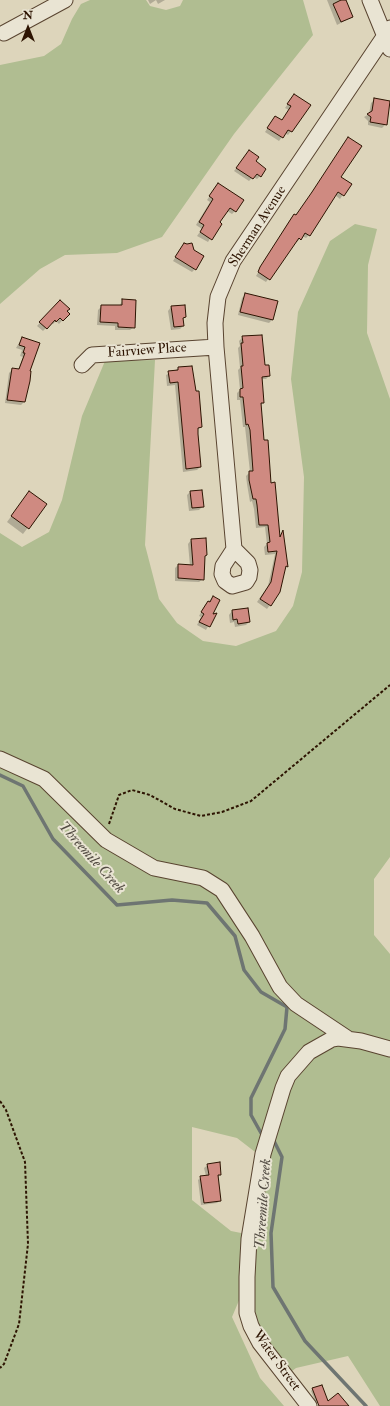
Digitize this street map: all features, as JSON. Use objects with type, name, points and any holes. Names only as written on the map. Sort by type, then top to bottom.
[{"type":"street","points":[[4,32],[65,0]]},
{"type":"street","points":[[370,0],[388,38]]},
{"type":"street","name":"Sherman Avenue","points":[[234,549],[216,346],[215,323],[218,297],[233,261],[388,38]]},
{"type":"street","name":"Fairview Place","points":[[82,365],[92,355],[216,346]]},
{"type":"street","points":[[0,759],[44,779],[106,840],[154,868],[203,878],[222,890],[252,936],[280,987],[296,1004],[347,1038]]},
{"type":"street","name":"Water Street","points":[[309,1406],[260,1343],[251,1326],[246,1306],[249,1239],[263,1154],[276,1108],[288,1076],[309,1052],[332,1039],[347,1038],[390,1049]]},
{"type":"path","points":[[106,840],[110,817],[119,795],[132,790],[150,795],[175,808],[201,816],[222,812],[250,801],[390,685]]},
{"type":"path","points":[[0,1101],[6,1110],[25,1162],[28,1244],[19,1324],[4,1364],[0,1368]]},
{"type":"green space","points":[[90,0],[146,0],[150,6],[166,10],[180,6],[183,0],[303,0],[313,35],[234,134],[162,237],[117,253],[65,255],[40,269],[0,304],[0,65],[44,56],[61,44],[72,19],[81,4]]},
{"type":"green space","points":[[355,224],[377,229],[368,265],[367,333],[390,399],[390,857],[374,879],[374,935],[390,954],[390,1045],[356,1034],[306,1049],[259,1155],[237,1138],[192,1127],[192,1200],[231,1231],[246,1234],[243,1291],[232,1317],[260,1378],[284,1406],[0,1406],[0,533],[22,547],[49,532],[62,500],[82,416],[105,361],[155,360],[145,545],[159,599],[177,623],[203,641],[236,646],[276,631],[293,606],[302,572],[304,477],[291,379],[298,312],[330,241]]},
{"type":"green space","points":[[337,1045],[353,1045],[390,1055],[390,1406],[380,1406],[348,1356],[296,1368],[288,1374],[253,1318],[251,1284],[261,1162],[295,1075],[314,1054]]},
{"type":"building","points":[[341,0],[346,0],[353,17],[341,22],[333,4]]},
{"type":"building","points":[[294,94],[311,105],[292,132],[288,130],[283,138],[267,128],[275,116],[282,120],[291,106],[287,104]]},
{"type":"building","points":[[374,98],[390,101],[387,125],[370,122],[371,117],[367,114],[372,111]]},
{"type":"building","points":[[348,137],[362,146],[341,177],[352,184],[344,196],[338,192],[310,236],[305,233],[301,240],[299,238],[270,280],[258,272],[260,267],[294,214],[296,215]]},
{"type":"building","points":[[249,150],[259,157],[256,161],[266,169],[261,177],[257,174],[253,179],[236,168]]},
{"type":"building","points":[[218,183],[244,200],[236,212],[230,208],[220,222],[222,224],[212,240],[200,232],[204,225],[199,222],[213,199],[209,196]]},
{"type":"building","points":[[184,243],[192,243],[194,250],[204,256],[196,270],[175,257]]},
{"type":"building","points":[[245,293],[278,301],[273,320],[240,312]]},
{"type":"building","points":[[122,299],[136,300],[135,328],[118,327],[118,323],[100,322],[101,305],[122,305]]},
{"type":"building","points":[[60,300],[70,309],[67,311],[70,314],[63,321],[60,318],[56,322],[55,320],[47,329],[39,322]]},
{"type":"building","points":[[185,305],[186,317],[183,318],[184,326],[174,327],[171,306]]},
{"type":"building","points":[[262,335],[265,365],[269,365],[270,376],[262,377],[264,403],[261,403],[264,440],[268,440],[271,483],[275,482],[280,537],[283,530],[288,567],[286,566],[280,592],[271,606],[260,599],[271,582],[277,551],[268,552],[267,543],[270,542],[268,525],[259,525],[256,499],[253,499],[249,480],[249,471],[253,471],[250,430],[248,424],[246,425],[243,397],[240,397],[240,389],[243,388],[241,366],[243,366],[241,343],[243,343],[242,336]]},
{"type":"building","points":[[22,337],[40,343],[30,371],[30,381],[25,402],[7,400],[12,368],[19,369],[25,353],[23,353],[25,347],[19,345]]},
{"type":"building","points":[[192,366],[196,391],[199,391],[202,427],[198,428],[198,434],[201,467],[186,469],[178,382],[170,383],[168,371],[178,370],[178,367]]},
{"type":"building","points":[[202,490],[204,507],[192,508],[190,491]]},
{"type":"building","points":[[29,491],[47,504],[29,529],[11,516]]},
{"type":"building","points":[[206,538],[207,555],[205,556],[204,580],[178,578],[178,564],[193,565],[191,539]]},
{"type":"building","points":[[213,596],[220,600],[213,614],[217,613],[210,627],[199,622],[204,614],[201,612]]},
{"type":"building","points":[[248,608],[250,622],[238,624],[237,619],[233,620],[232,610]]},
{"type":"building","points":[[220,1162],[221,1175],[218,1175],[221,1201],[204,1203],[200,1176],[209,1175],[207,1164]]},
{"type":"building","points":[[322,1385],[328,1401],[338,1393],[349,1406],[319,1406],[312,1388]]},
{"type":"waterway","name":"Threemile Creek","points":[[0,775],[23,786],[53,839],[117,905],[172,900],[207,903],[235,936],[244,970],[261,992],[287,1007],[285,1029],[251,1098],[251,1115],[261,1133]]},
{"type":"waterway","name":"Threemile Creek","points":[[274,1141],[282,1157],[271,1233],[273,1287],[305,1341],[366,1406]]}]
